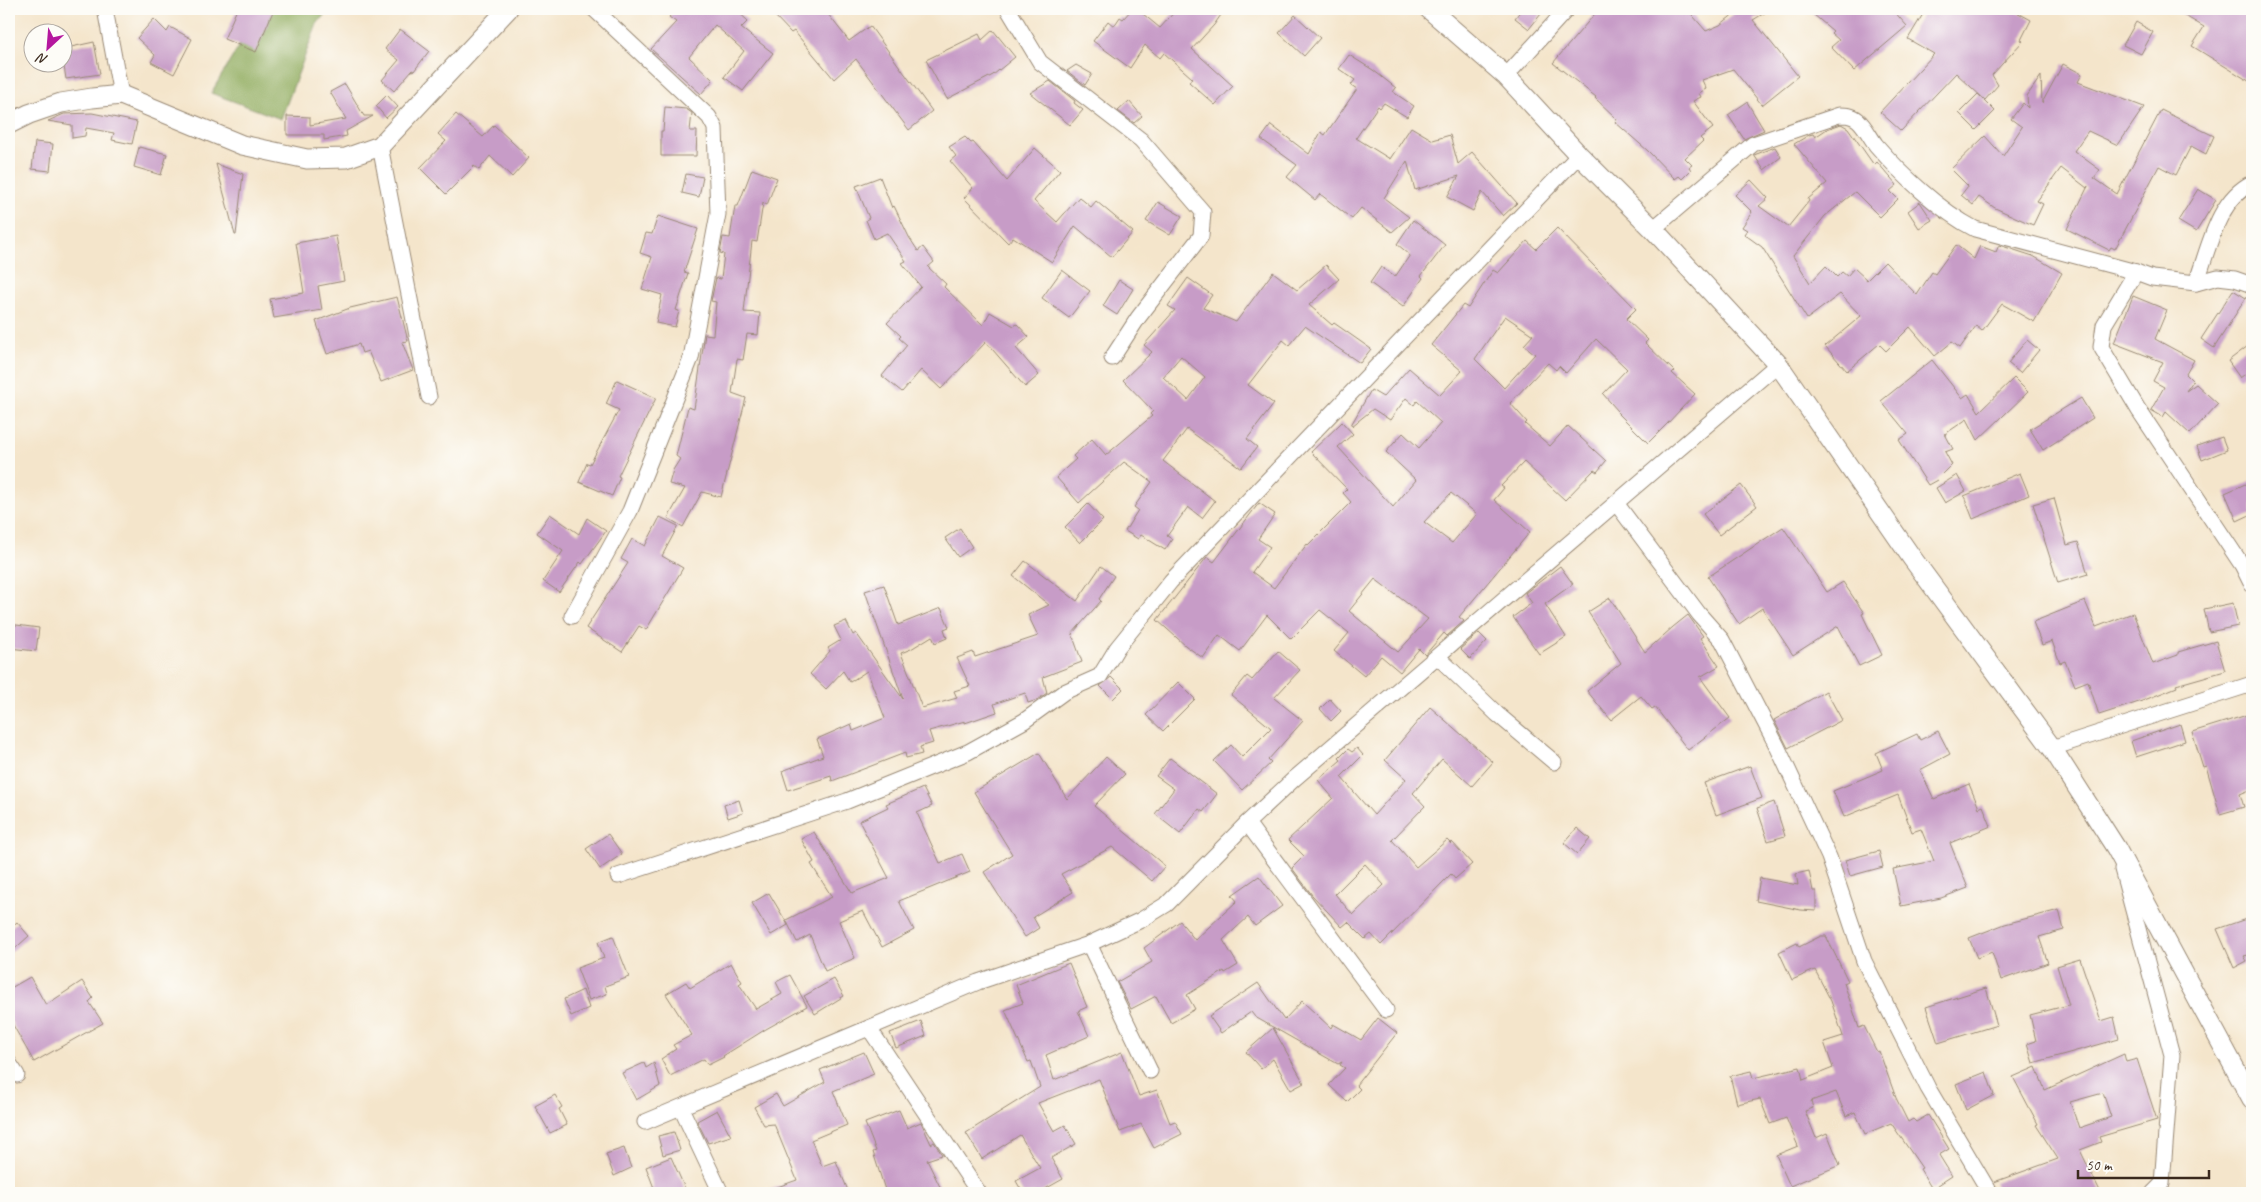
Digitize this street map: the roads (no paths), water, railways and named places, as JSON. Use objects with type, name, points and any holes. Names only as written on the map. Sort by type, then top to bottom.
[{"type":"street","points":[[105,9],[121,95]]},
{"type":"street","points":[[9,124],[29,114],[62,103],[121,95],[242,145],[307,159],[346,158],[380,146],[508,9]]},
{"type":"street","points":[[572,616],[630,511],[691,358],[718,214],[715,128],[709,116],[594,9]]},
{"type":"street","points":[[1008,9],[1040,62],[1140,140],[1203,212],[1201,236],[1138,318],[1112,358]]},
{"type":"street","points":[[1429,9],[1506,76],[1579,155],[1653,229],[1778,364],[1912,558],[2052,748],[2116,848],[2252,1100]]},
{"type":"street","points":[[1506,76],[1567,9]]},
{"type":"street","points":[[1653,229],[1753,144],[1839,115],[1850,116],[1858,120],[1876,145],[1932,201],[1955,219],[1975,229],[2136,272],[2152,278],[2196,283],[2218,277],[2235,279],[2252,285]]},
{"type":"street","points":[[380,146],[429,397]]},
{"type":"street","points":[[618,876],[847,801],[968,752],[1024,721],[1064,692],[1100,676],[1117,648],[1172,581],[1579,155]]},
{"type":"street","points":[[2196,283],[2224,208],[2246,186],[2252,183]]},
{"type":"street","points":[[2136,272],[2104,325],[2101,347],[2138,409],[2242,565],[2252,585]]},
{"type":"street","points":[[644,1122],[978,982],[1089,944],[1140,920],[1168,904],[1247,823],[1294,779],[1778,364]]},
{"type":"street","points":[[1616,503],[1699,614],[1722,640],[1777,746],[1814,830],[1829,857],[1864,961],[1928,1088],[1990,1193]]},
{"type":"street","points":[[1438,657],[1497,714],[1554,762]]},
{"type":"street","points":[[2052,748],[2252,684]]},
{"type":"street","points":[[1247,823],[1386,1010]]},
{"type":"street","points":[[2116,848],[2172,1055],[2162,1184],[2154,1193]]},
{"type":"street","points":[[1089,944],[1150,1071]]},
{"type":"street","points":[[869,1028],[979,1193]]},
{"type":"street","points":[[681,1108],[721,1193]]}]
